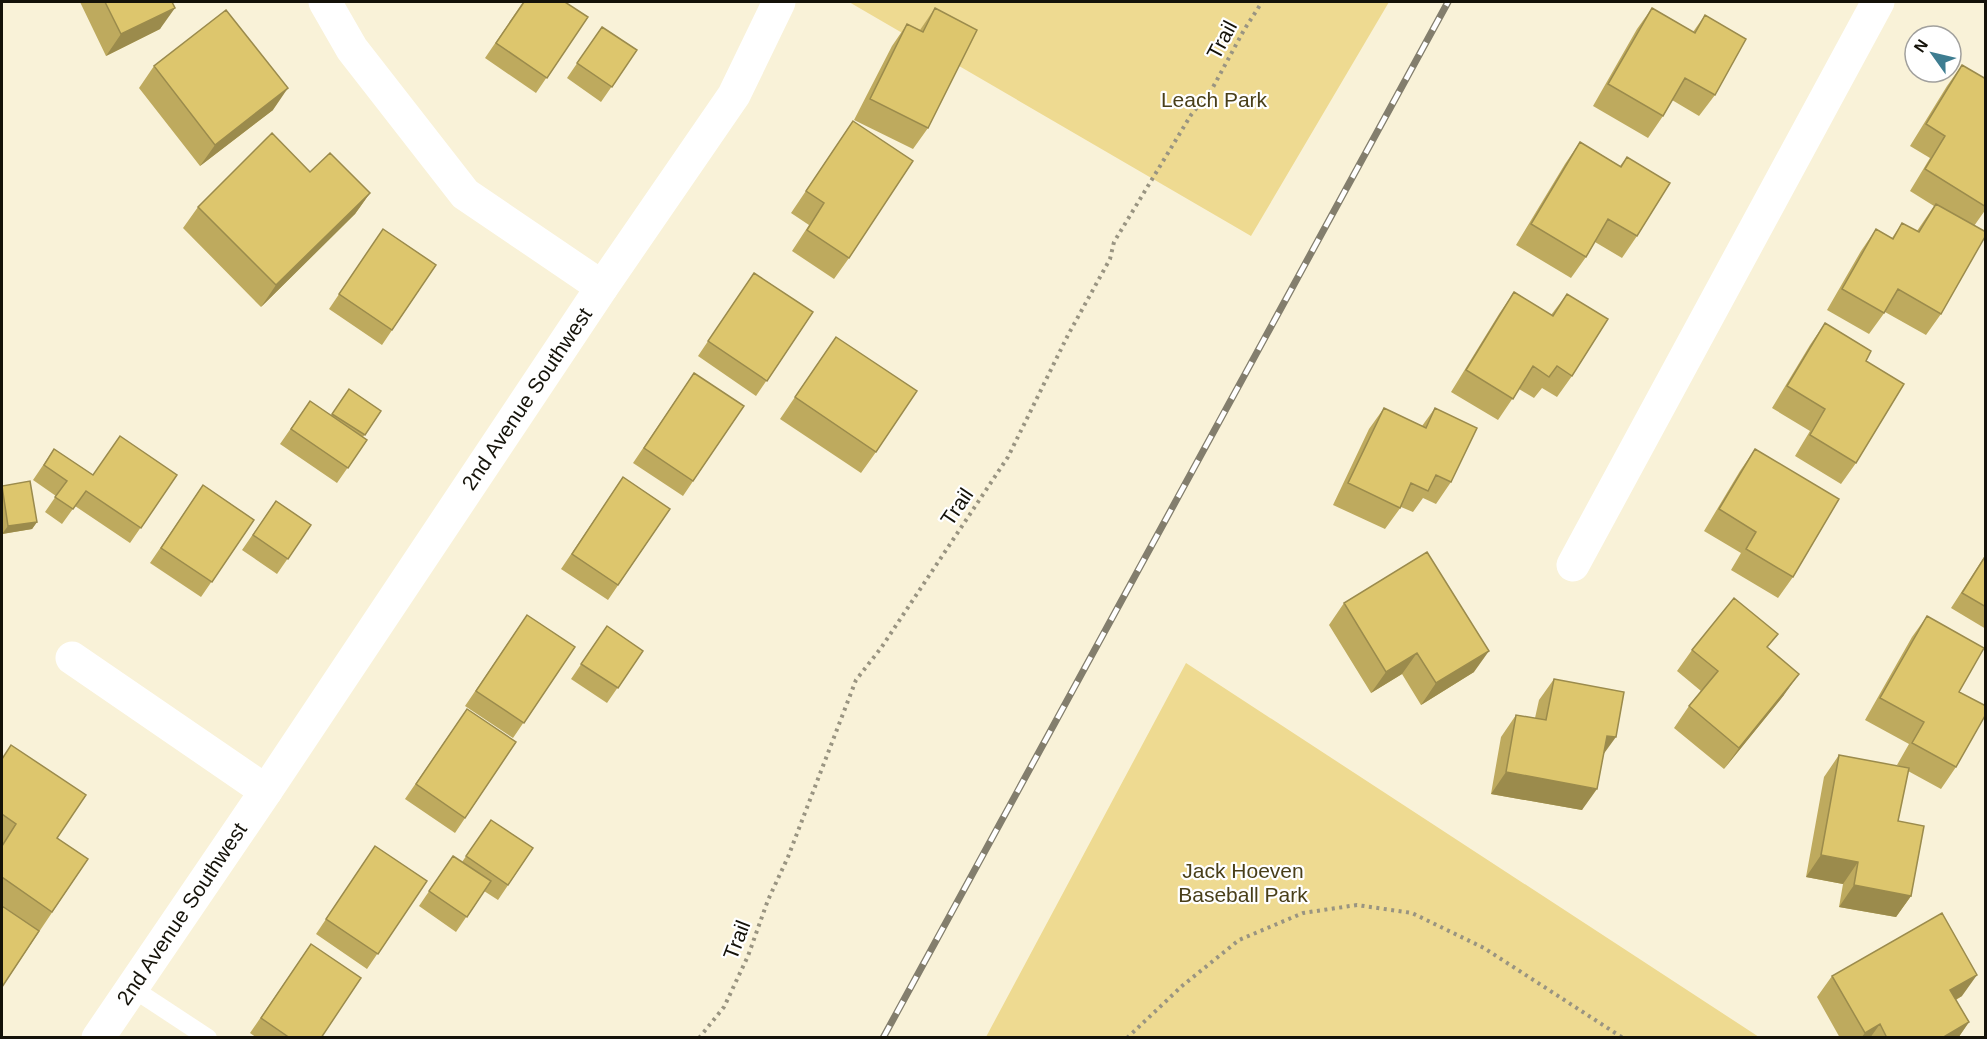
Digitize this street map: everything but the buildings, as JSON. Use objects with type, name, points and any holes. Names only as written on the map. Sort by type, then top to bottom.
[{"type":"street","points":[[325,2],[352,49],[465,194],[602,287]]},
{"type":"street","name":"2nd Avenue Southwest","points":[[98,1038],[266,791],[602,287],[734,95],[779,2]]},
{"type":"street","points":[[1574,565],[1878,2]]},
{"type":"street","points":[[72,658],[266,791]]},
{"type":"lane","points":[[132,988],[208,1038]]},
{"type":"path","name":"Trail","points":[[699,1038],[724,1007],[748,956],[856,680],[881,648],[1008,457],[1044,382],[1110,259],[1114,242],[1124,224],[1191,115],[1212,90],[1244,30],[1262,2]]},
{"type":"path","points":[[1127,1038],[1182,986],[1239,939],[1303,913],[1357,905],[1412,913],[1484,948],[1623,1038]]},
{"type":"green space","name":"Leach Park","points":[[849,2],[1389,2],[1251,236]]},
{"type":"green space","name":"Jack Hoeven Baseball Park","points":[[1186,663],[1759,1037],[986,1037]]},
{"type":"railway","points":[[883,1038],[1448,2]]}]
